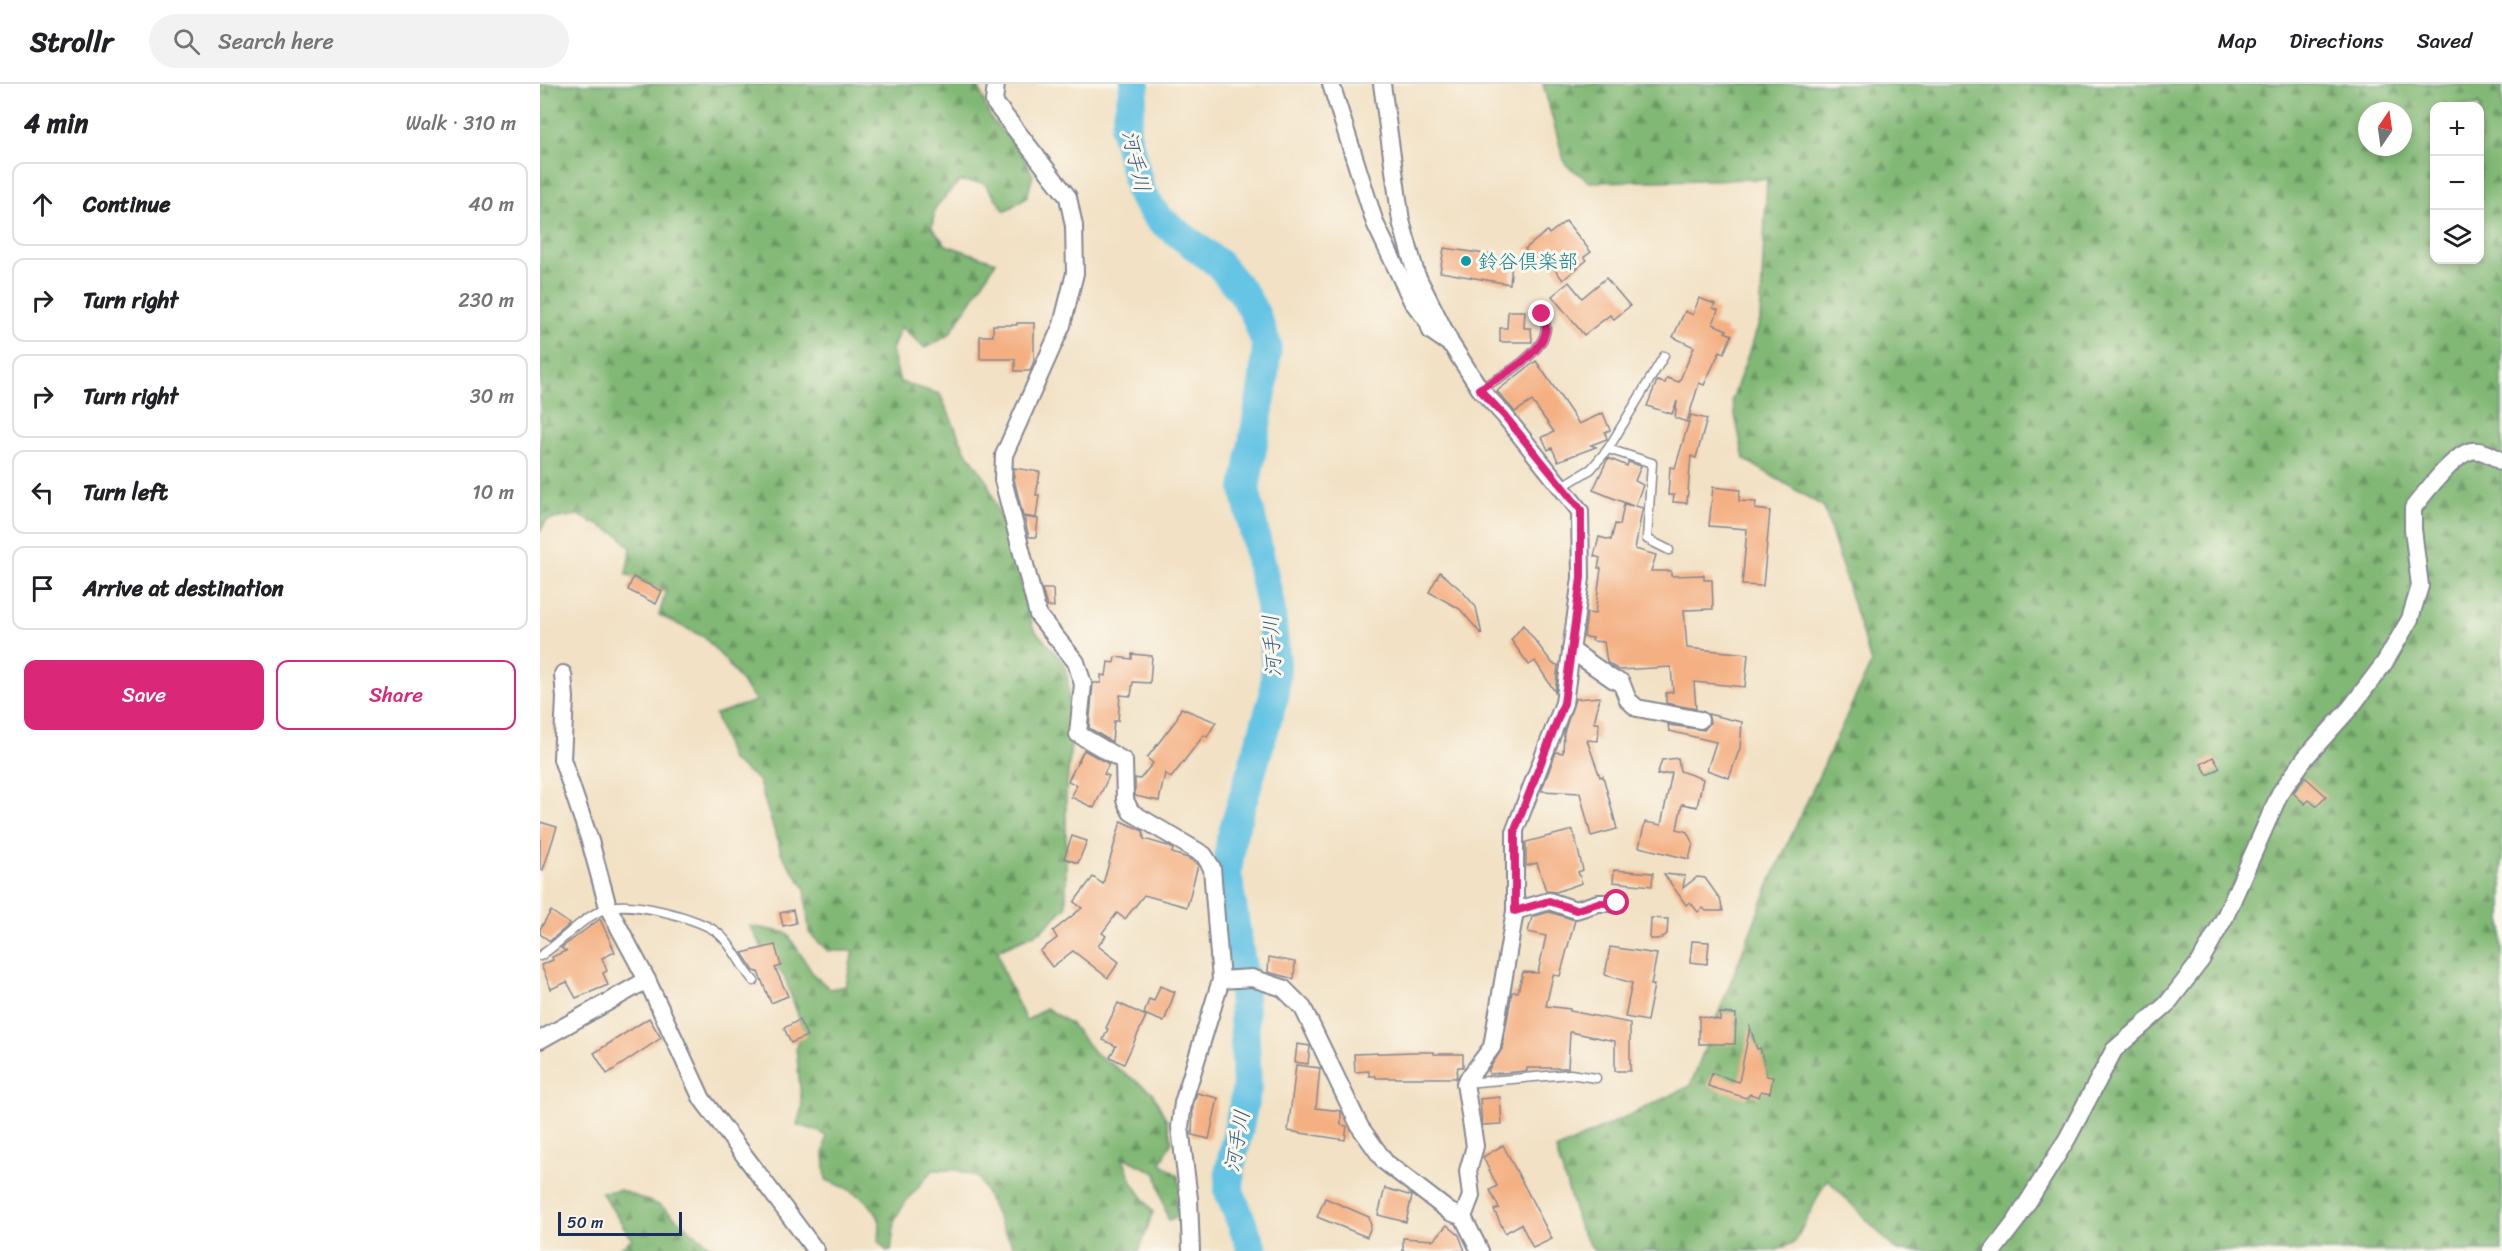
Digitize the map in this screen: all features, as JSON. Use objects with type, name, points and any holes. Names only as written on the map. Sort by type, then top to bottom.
[{"type":"street","points":[[996,84],[994,102],[1068,197],[1074,226],[1075,273],[1062,325],[1004,454],[1003,480],[1038,615],[1076,662],[1083,684],[1078,735],[1124,761],[1125,800],[1131,812],[1204,855],[1212,868],[1227,979],[1184,1103],[1180,1127],[1189,1199],[1191,1251]]},
{"type":"street","points":[[1331,84],[1375,223],[1412,301],[1428,322],[1431,331],[1450,344]]},
{"type":"street","points":[[1382,84],[1401,221],[1416,274],[1450,344],[1479,389],[1504,415],[1581,510],[1581,578],[1564,703],[1515,830],[1515,911],[1492,1047],[1465,1083],[1475,1146],[1468,1171],[1471,1196],[1463,1217]]},
{"type":"street","points":[[1993,1251],[2016,1221],[2067,1139],[2115,1050],[2167,1004],[2201,960],[2229,907],[2280,793],[2306,757],[2351,707],[2385,662],[2410,619],[2420,586],[2413,529],[2413,508],[2458,457],[2472,450],[2494,455],[2502,462]]},
{"type":"street","points":[[1571,650],[1614,680],[1621,682],[1628,700],[1637,708],[1700,720]]},
{"type":"street","points":[[563,674],[565,698],[562,759],[590,841],[608,907],[647,980],[702,1099],[816,1251]]},
{"type":"street","points":[[1515,911],[1549,901],[1576,910],[1598,903],[1617,903]]},
{"type":"street","points":[[1227,979],[1252,978],[1282,988],[1303,1008],[1360,1127],[1385,1162],[1450,1212],[1463,1217],[1480,1251]]},
{"type":"street","points":[[540,1040],[647,980]]},
{"type":"lane","points":[[1479,389],[1507,374],[1541,344],[1546,327],[1542,314]]},
{"type":"lane","points":[[1563,486],[1591,469],[1608,448],[1664,356]]},
{"type":"lane","points":[[1608,448],[1652,464],[1647,538],[1669,550]]},
{"type":"lane","points":[[540,956],[608,907],[660,910],[717,932],[731,946],[742,968],[754,981]]},
{"type":"lane","points":[[1465,1083],[1559,1074],[1596,1078]]},
{"type":"green space","points":[[540,84],[980,84],[979,88],[991,119],[1019,149],[1033,175],[1027,197],[1005,211],[984,183],[959,181],[935,208],[932,228],[946,245],[996,262],[949,335],[925,348],[901,327],[892,350],[900,382],[940,394],[965,450],[986,479],[1010,542],[1033,628],[1064,663],[1068,679],[1071,744],[1066,794],[1066,907],[1041,931],[998,950],[1003,971],[1026,1021],[1046,1008],[1071,1024],[1094,1052],[1152,1092],[1167,1121],[1172,1141],[1161,1163],[1178,1176],[1184,1215],[1168,1220],[1156,1173],[1123,1157],[1132,1182],[1153,1212],[1139,1251],[1017,1251],[1004,1231],[979,1178],[958,1170],[933,1170],[906,1201],[895,1219],[891,1251],[887,1251],[879,1243],[879,1219],[870,1205],[849,1190],[826,1180],[824,1153],[826,1136],[818,1131],[797,1125],[802,1107],[796,1047],[802,1027],[785,978],[765,953],[750,926],[787,933],[813,974],[830,989],[846,986],[853,951],[828,951],[809,933],[805,888],[782,855],[758,780],[731,760],[715,714],[756,701],[726,661],[704,637],[659,615],[666,592],[626,574],[631,548],[619,535],[578,515],[547,520],[540,531]]},
{"type":"green space","points":[[1543,84],[2502,84],[2502,1251],[1897,1251],[1827,1179],[1795,1242],[1775,1251],[1594,1251],[1580,1229],[1556,1150],[1690,1086],[1770,882],[1871,663],[1824,507],[1744,459],[1732,400],[1760,321],[1767,179],[1590,182],[1565,164]]},
{"type":"green space","points":[[620,1190],[661,1206],[716,1251],[616,1251],[632,1239],[601,1192]]},
{"type":"building","points":[[1566,221],[1591,252],[1584,257],[1587,260],[1563,280],[1545,257],[1536,264],[1525,249],[1547,231],[1549,234]]},
{"type":"building","name":"鈴谷倶楽部","points":[[1444,248],[1492,255],[1491,261],[1512,263],[1510,284],[1440,272]]},
{"type":"building","points":[[1606,278],[1630,306],[1614,319],[1610,315],[1584,335],[1552,296],[1569,282],[1582,298]]},
{"type":"building","points":[[1699,298],[1715,304],[1713,308],[1718,310],[1713,324],[1727,330],[1725,332],[1732,335],[1724,353],[1720,351],[1704,385],[1699,383],[1687,422],[1675,418],[1677,401],[1672,414],[1647,406],[1657,381],[1665,383],[1667,378],[1679,382],[1694,347],[1673,337],[1685,311],[1693,315]]},
{"type":"building","points":[[1508,311],[1525,311],[1524,328],[1531,328],[1532,342],[1500,342],[1500,328],[1507,328]]},
{"type":"building","points":[[1017,323],[1034,323],[1034,361],[1030,371],[1015,371],[1015,359],[980,359],[980,336],[993,336],[993,325],[1017,325]]},
{"type":"building","points":[[1536,361],[1579,424],[1603,413],[1610,430],[1605,432],[1607,439],[1591,445],[1596,447],[1558,461],[1552,448],[1548,450],[1542,437],[1554,432],[1532,401],[1515,412],[1497,391]]},
{"type":"building","points":[[1691,415],[1707,419],[1696,458],[1691,456],[1687,503],[1673,502],[1674,495],[1668,495],[1670,467],[1675,468]]},
{"type":"building","points":[[1608,458],[1627,466],[1628,462],[1641,466],[1635,481],[1643,485],[1635,506],[1643,508],[1635,549],[1656,555],[1651,571],[1671,571],[1671,576],[1704,575],[1704,580],[1712,580],[1713,609],[1684,610],[1687,648],[1748,654],[1745,687],[1694,682],[1696,709],[1666,703],[1666,693],[1673,692],[1671,667],[1619,670],[1607,662],[1604,642],[1592,641],[1593,638],[1584,637],[1587,613],[1595,614],[1601,568],[1598,568],[1600,558],[1594,556],[1599,537],[1611,540],[1615,524],[1620,525],[1624,504],[1633,506],[1593,490]]},
{"type":"building","points":[[1014,468],[1040,472],[1036,495],[1039,495],[1036,518],[1023,516],[1014,479]]},
{"type":"building","points":[[1713,487],[1740,490],[1739,501],[1756,502],[1755,509],[1770,511],[1763,586],[1742,585],[1747,529],[1709,526]]},
{"type":"building","points":[[1024,517],[1038,519],[1036,537],[1029,537]]},
{"type":"building","points":[[1440,572],[1476,607],[1482,635],[1460,609],[1429,592]]},
{"type":"building","points":[[633,577],[662,591],[656,604],[628,590]]},
{"type":"building","points":[[1042,589],[1053,589],[1054,607],[1047,607]]},
{"type":"building","points":[[1523,625],[1553,664],[1558,665],[1555,692],[1535,661],[1529,665],[1511,640]]},
{"type":"building","points":[[1132,654],[1152,656],[1150,683],[1133,682],[1131,696],[1120,695],[1118,721],[1114,721],[1112,742],[1089,728],[1093,683],[1101,683],[1101,675],[1106,676],[1108,662],[1114,663],[1115,657],[1132,659]]},
{"type":"building","points":[[1600,697],[1594,723],[1599,723],[1598,741],[1587,740],[1600,777],[1603,776],[1617,829],[1591,836],[1580,793],[1542,791],[1542,789],[1556,752],[1563,753],[1564,733],[1575,699]]},
{"type":"building","points":[[1181,708],[1216,722],[1207,737],[1204,735],[1171,778],[1165,773],[1159,801],[1135,796],[1135,778],[1140,779],[1153,763],[1147,758],[1176,720]]},
{"type":"building","points":[[1708,714],[1742,722],[1740,748],[1729,778],[1707,770],[1716,742],[1669,731],[1668,725],[1704,730],[1710,723]]},
{"type":"building","points":[[1084,750],[1109,764],[1104,774],[1109,776],[1094,808],[1071,797],[1077,785],[1068,781]]},
{"type":"building","points":[[2213,757],[2220,768],[2208,775],[2201,764]]},
{"type":"building","points":[[1678,758],[1680,771],[1703,779],[1697,807],[1682,804],[1677,829],[1687,832],[1693,844],[1689,859],[1639,847],[1645,822],[1661,825],[1672,773],[1657,775],[1662,760]]},
{"type":"building","points":[[2305,777],[2326,796],[2316,806],[2309,800],[2305,804],[2293,793]]},
{"type":"building","points":[[1121,821],[1143,831],[1144,839],[1168,846],[1173,849],[1172,853],[1188,858],[1198,865],[1187,907],[1144,895],[1125,919],[1117,913],[1102,933],[1106,936],[1098,946],[1119,962],[1108,978],[1073,951],[1052,967],[1040,951],[1057,938],[1053,931],[1082,908],[1074,902],[1093,877],[1103,884]]},
{"type":"building","points":[[540,822],[557,827],[543,870],[540,870]]},
{"type":"building","points":[[1573,830],[1583,870],[1578,872],[1582,883],[1556,892],[1546,891],[1537,863],[1526,866],[1526,842]]},
{"type":"building","points":[[1072,836],[1087,841],[1078,863],[1064,858]]},
{"type":"building","points":[[1614,870],[1653,873],[1652,886],[1613,882]]},
{"type":"building","points":[[1664,874],[1685,876],[1683,888],[1697,877],[1705,878],[1720,899],[1723,911],[1706,911],[1703,908],[1698,912],[1690,902],[1686,905]]},
{"type":"building","points":[[793,910],[796,923],[783,926],[780,913]]},
{"type":"building","points":[[551,911],[570,924],[550,941],[540,934],[540,929]]},
{"type":"building","points":[[1549,912],[1575,920],[1560,976],[1553,975],[1546,1006],[1570,1009],[1570,1011],[1630,1023],[1630,1071],[1615,1071],[1615,1041],[1570,1032],[1568,1068],[1527,1068],[1527,1071],[1489,1074],[1489,1069],[1502,1049],[1512,992],[1518,992],[1523,972],[1538,973],[1546,936],[1528,932],[1532,917]]},
{"type":"building","points":[[1651,918],[1668,919],[1667,934],[1660,939],[1650,939]]},
{"type":"building","points":[[600,919],[615,952],[602,958],[607,971],[603,973],[608,985],[576,998],[567,982],[551,989],[541,965],[566,951],[561,948]]},
{"type":"building","points":[[1692,941],[1709,942],[1707,964],[1690,962]]},
{"type":"building","points":[[775,945],[781,966],[775,968],[788,996],[771,1003],[758,972],[754,971],[742,953]]},
{"type":"building","points":[[1610,947],[1657,954],[1647,1021],[1625,1017],[1632,983],[1605,975]]},
{"type":"building","points":[[1269,957],[1295,962],[1294,979],[1268,972]]},
{"type":"building","points":[[1160,986],[1175,992],[1164,1022],[1144,1014],[1149,999],[1154,1001]]},
{"type":"building","points":[[1118,1003],[1146,1016],[1124,1064],[1110,1057],[1116,1046],[1103,1040]]},
{"type":"building","points":[[1720,1013],[1736,1014],[1735,1044],[1699,1044],[1699,1016],[1720,1020]]},
{"type":"building","points":[[649,1018],[661,1038],[607,1074],[594,1053]]},
{"type":"building","points":[[799,1020],[807,1036],[791,1043],[784,1028]]},
{"type":"building","points":[[1750,1027],[1757,1049],[1760,1048],[1767,1076],[1773,1077],[1770,1093],[1761,1091],[1759,1097],[1750,1094],[1746,1098],[1708,1086],[1712,1073],[1739,1082]]},
{"type":"building","points":[[1297,1044],[1310,1046],[1308,1064],[1295,1062]]},
{"type":"building","points":[[1414,1052],[1463,1054],[1463,1067],[1458,1067],[1456,1078],[1376,1078],[1376,1076],[1369,1076],[1369,1071],[1355,1072],[1354,1054]]},
{"type":"building","points":[[1296,1065],[1320,1068],[1316,1108],[1341,1111],[1341,1125],[1347,1126],[1345,1140],[1288,1131]]},
{"type":"building","points":[[1197,1093],[1218,1098],[1209,1139],[1192,1135],[1193,1105]]},
{"type":"building","points":[[1500,1097],[1502,1124],[1482,1125],[1480,1099]]},
{"type":"building","points":[[1503,1145],[1552,1239],[1533,1248],[1521,1224],[1505,1233],[1494,1210],[1499,1208],[1490,1190],[1497,1186],[1483,1157]]},
{"type":"building","points":[[1385,1188],[1412,1196],[1406,1222],[1378,1215]]},
{"type":"building","points":[[1325,1198],[1369,1217],[1371,1226],[1367,1237],[1317,1217]]},
{"type":"building","points":[[1447,1225],[1459,1235],[1465,1251],[1403,1251],[1403,1238],[1434,1240]]},
{"type":"waterway","name":"河手川","points":[[1135,84],[1125,129],[1141,194],[1159,219],[1219,264],[1243,293],[1256,316],[1267,346],[1263,386],[1245,489],[1270,605],[1276,664],[1274,696],[1231,839],[1227,874],[1242,969],[1247,1088],[1230,1169],[1229,1191],[1253,1251]]},
{"type":"place","name":"鈴谷倶楽部","points":[[1466,261]]},
{"type":"route","points":[[1542,314],[1546,327],[1541,344],[1507,374],[1479,389],[1504,415],[1581,510],[1581,578],[1564,703],[1515,830],[1515,911],[1549,901],[1576,910],[1598,903],[1617,903]]}]
